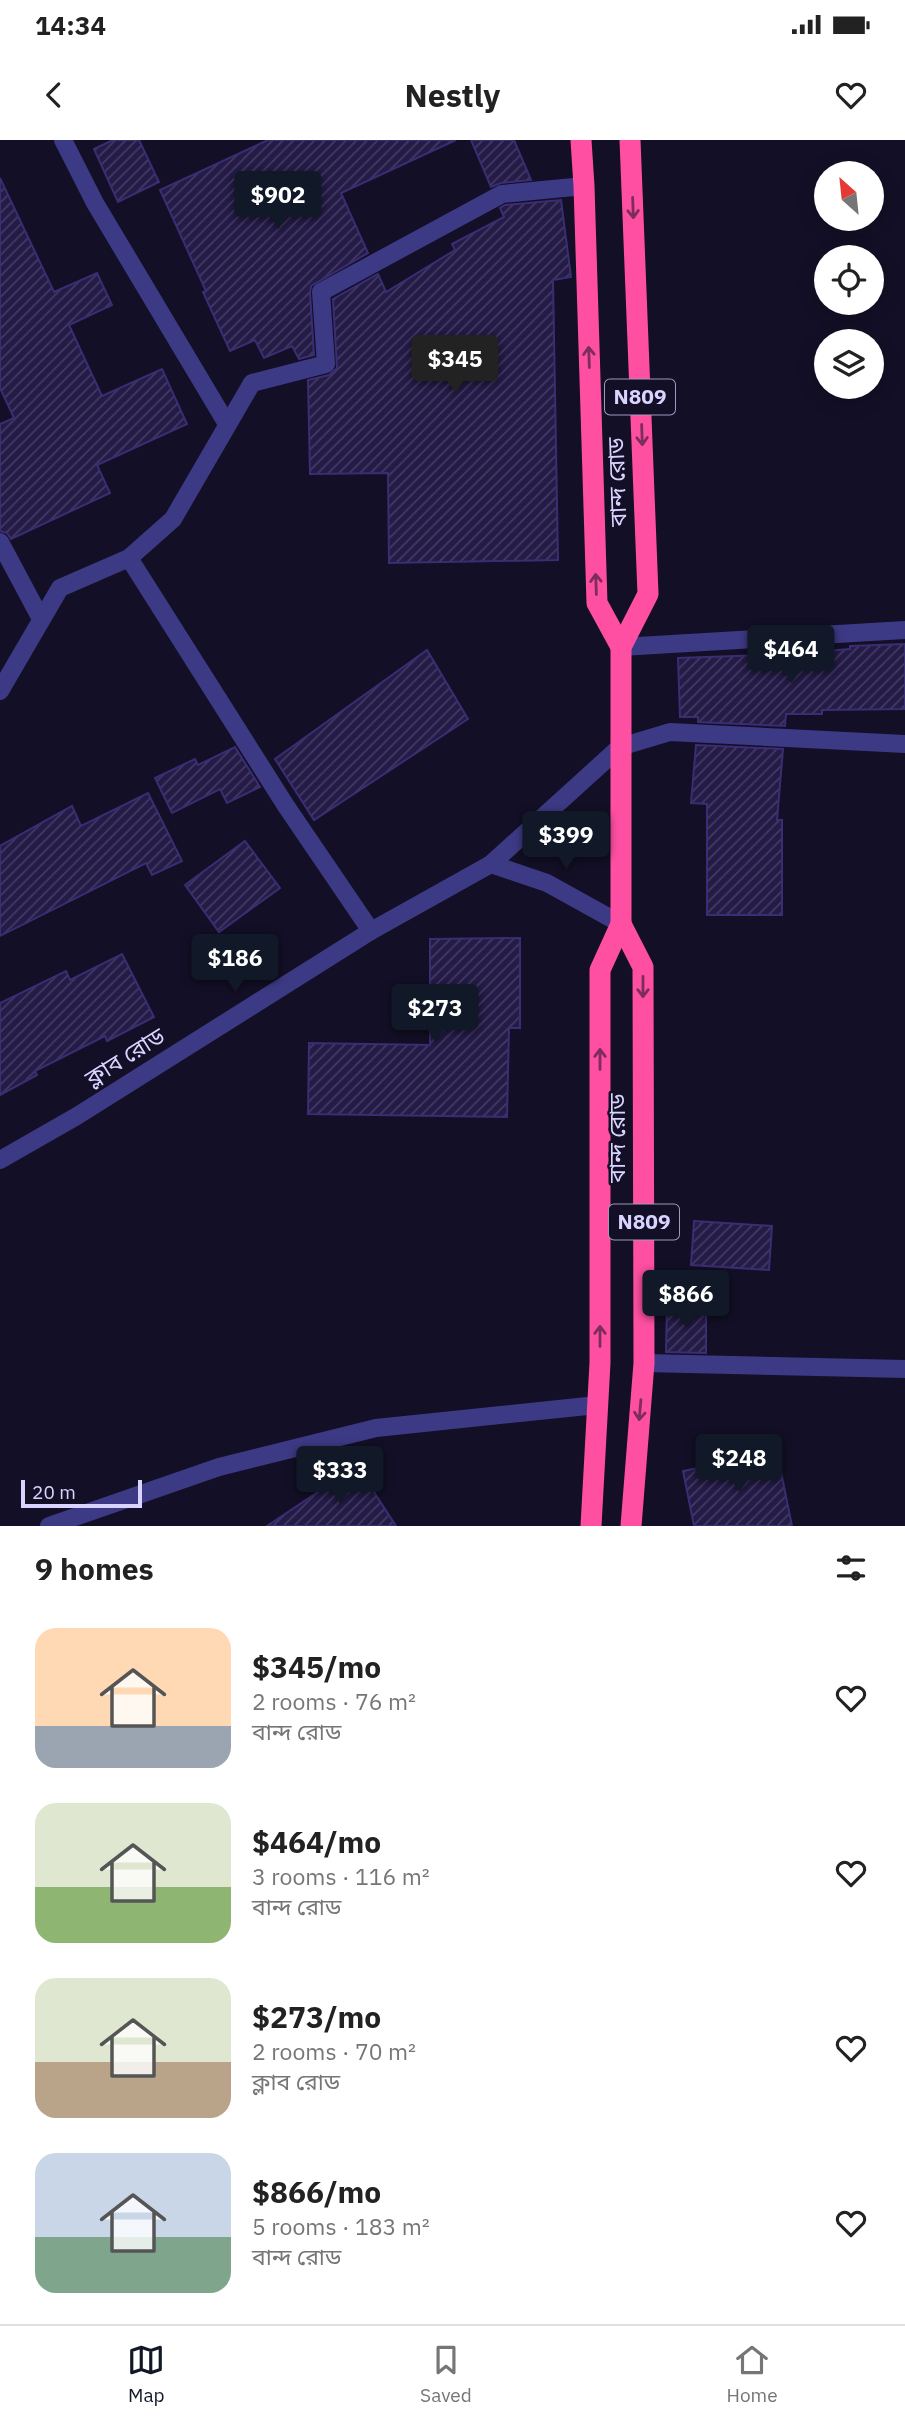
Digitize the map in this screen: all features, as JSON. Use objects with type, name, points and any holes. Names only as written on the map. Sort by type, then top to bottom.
[{"type":"highway","name":"বান্দ রোড","points":[[581,140],[597,603],[621,647]]},
{"type":"highway","name":"বান্দ রোড","points":[[591,1526],[600,1363],[600,970],[621,924],[621,647],[648,594],[630,140]]},
{"type":"highway","name":"বান্দ রোড","points":[[621,924],[643,967],[644,1363],[631,1526]]},
{"type":"street","points":[[63,140],[95,203],[227,424]]},
{"type":"street","points":[[0,691],[60,588],[129,558],[173,519],[251,383],[326,364],[321,292],[502,194],[584,186]]},
{"type":"street","points":[[0,542],[41,619]]},
{"type":"street","points":[[129,558],[286,806],[372,932]]},
{"type":"street","points":[[621,647],[905,630]]},
{"type":"street","points":[[620,747],[670,732],[905,744]]},
{"type":"street","name":"ক্লাব রোড","points":[[0,1160],[77,1116],[372,932],[491,864],[620,747]]},
{"type":"street","points":[[491,864],[547,883],[621,924]]},
{"type":"street","points":[[644,1363],[905,1368]]},
{"type":"street","points":[[49,1526],[219,1467],[376,1428],[597,1405]]},
{"type":"building","points":[[113,140],[139,140],[159,182],[118,202],[94,149]]},
{"type":"building","points":[[268,140],[456,140],[341,193],[368,253],[311,286],[314,355],[299,359],[292,346],[264,358],[255,340],[230,351],[160,190]]},
{"type":"building","points":[[471,140],[514,140],[531,180],[501,183],[491,187]]},
{"type":"building","points":[[0,178],[54,292],[97,273],[112,305],[69,325],[102,396],[162,369],[187,424],[97,465],[110,493],[11,539],[7,533],[0,531],[0,424],[14,418],[0,388]]},
{"type":"building","points":[[561,200],[571,277],[553,280],[558,560],[389,563],[388,473],[310,474],[308,380],[329,375],[337,368],[333,299],[378,274],[386,292],[455,250],[452,244],[504,217],[500,208],[505,205]]},
{"type":"building","points":[[905,644],[905,709],[822,710],[822,714],[786,714],[785,726],[698,722],[698,717],[680,717],[678,658],[825,653],[850,649],[850,646]]},
{"type":"building","points":[[427,650],[468,719],[314,820],[275,759]]},
{"type":"building","points":[[696,745],[783,749],[777,820],[782,820],[782,915],[707,915],[707,804],[691,803]]},
{"type":"building","points":[[235,747],[260,787],[227,803],[220,789],[172,813],[155,778],[195,759],[198,765]]},
{"type":"building","points":[[148,793],[182,861],[152,875],[146,863],[0,936],[0,846],[72,806],[81,826]]},
{"type":"building","points":[[245,841],[280,888],[219,932],[185,885]]},
{"type":"building","points":[[520,938],[520,1028],[509,1028],[507,1117],[308,1114],[309,1043],[430,1045],[430,939]]},
{"type":"building","points":[[122,954],[154,1017],[107,1041],[105,1036],[35,1071],[37,1075],[0,1095],[0,1003],[66,971],[70,980]]},
{"type":"building","points":[[694,1221],[772,1226],[769,1270],[691,1265]]},
{"type":"building","points":[[667,1306],[706,1307],[706,1353],[666,1352]]},
{"type":"building","points":[[777,1452],[792,1526],[694,1526],[683,1471]]},
{"type":"building","points":[[357,1466],[396,1526],[267,1526]]}]
